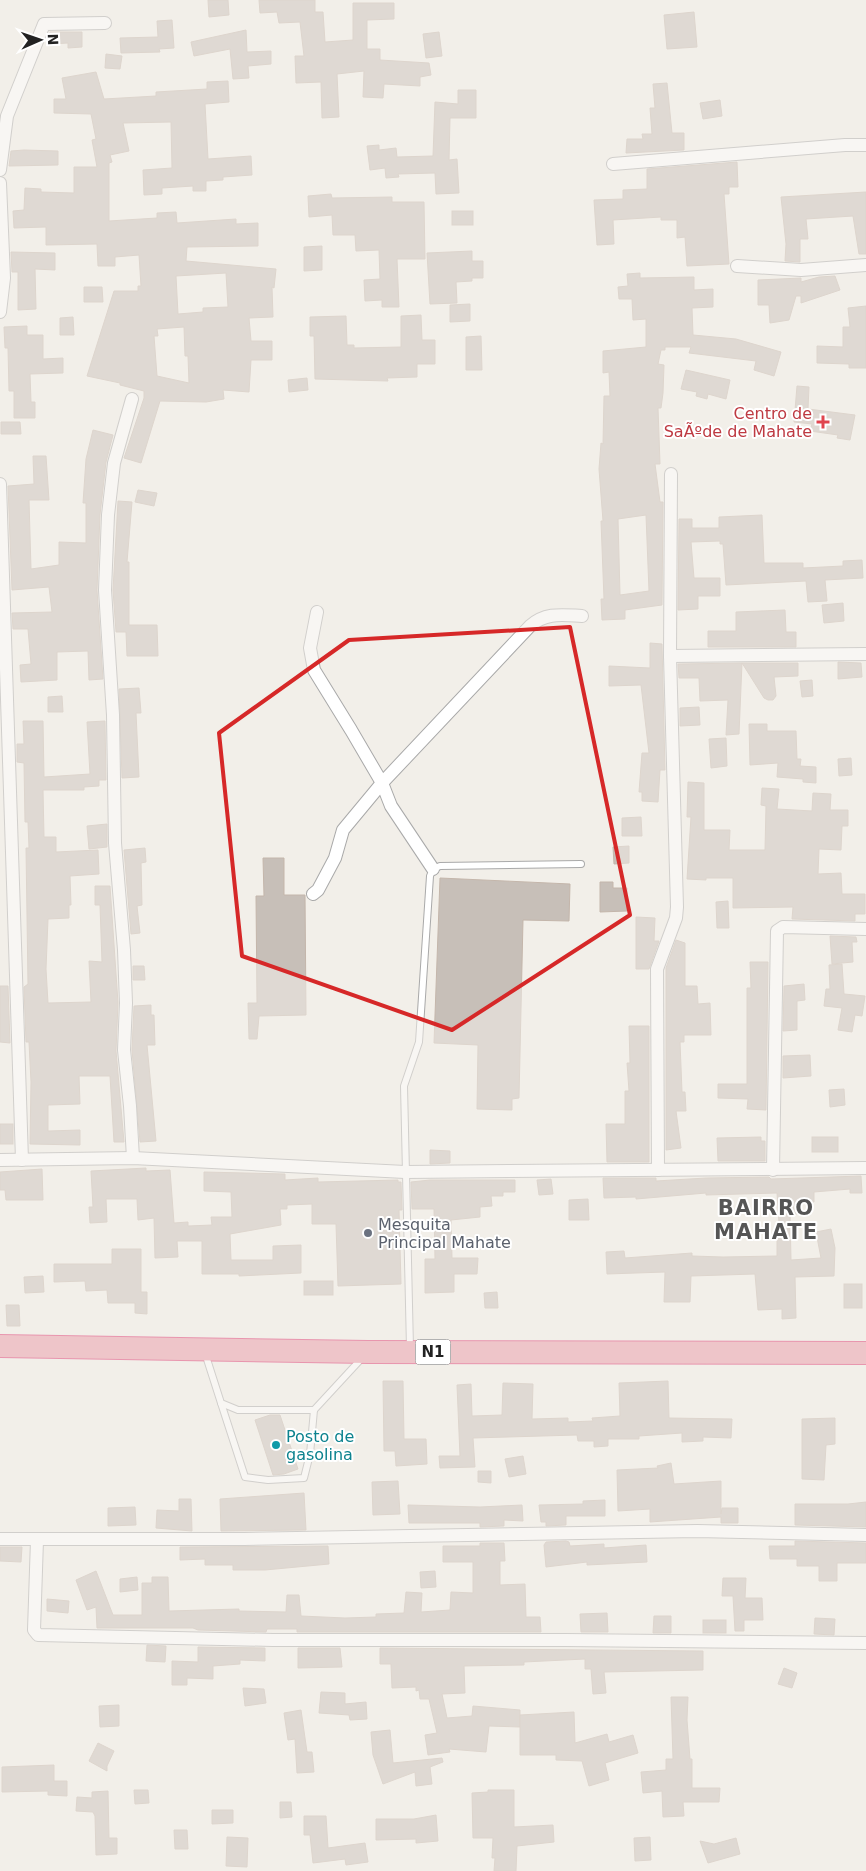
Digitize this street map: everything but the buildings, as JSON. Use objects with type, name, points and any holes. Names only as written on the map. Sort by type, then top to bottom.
[{"type":"highway","name":"N1","points":[[0,1346],[368,1352],[866,1353]]},
{"type":"street","points":[[0,170],[7,116],[44,24],[105,23]]},
{"type":"street","points":[[613,164],[845,145],[866,145]]},
{"type":"street","points":[[0,183],[4,278],[0,312]]},
{"type":"street","points":[[737,266],[801,270],[866,265]]},
{"type":"street","points":[[132,399],[114,463],[108,515],[106,590],[113,715],[115,843],[124,950],[126,1003],[124,1050],[133,1158]]},
{"type":"street","points":[[658,1170],[656,969],[676,918],[677,907],[670,656],[671,474]]},
{"type":"street","points":[[0,484],[22,1160]]},
{"type":"street","points":[[317,612],[310,648],[314,670],[382,783],[391,806],[433,869]]},
{"type":"street","points":[[313,894],[318,890],[335,858],[343,830],[382,783],[539,618],[558,615],[582,616]]},
{"type":"street","points":[[670,656],[866,654]]},
{"type":"street","points":[[773,1170],[777,931],[783,927],[866,929]]},
{"type":"street","points":[[0,1160],[133,1158],[405,1172],[866,1168]]},
{"type":"street","points":[[0,1539],[244,1539],[697,1531],[866,1535]]},
{"type":"street","points":[[37,1540],[34,1630],[38,1635],[273,1640],[866,1643]]},
{"type":"lane","points":[[410,1352],[404,1086],[419,1042],[430,876],[433,869],[440,866],[581,864]]},
{"type":"lane","points":[[205,1350],[245,1477],[268,1480],[304,1478],[310,1454],[314,1410],[368,1352]]},
{"type":"lane","points":[[222,1403],[238,1410],[314,1410]]},
{"type":"highlighted area","points":[[570,627],[630,915],[452,1030],[242,956],[219,733],[349,640]]},
{"type":"place","name":"Centro de SaÃºde de Mahate","points":[[823,422]]},
{"type":"place","name":"Mesquita Principal Mahate","points":[[368,1233]]},
{"type":"place","name":"Posto de gasolina","points":[[276,1445]]},
{"type":"district","name":"BAIRRO MAHATE","points":[[766,1220]]}]
